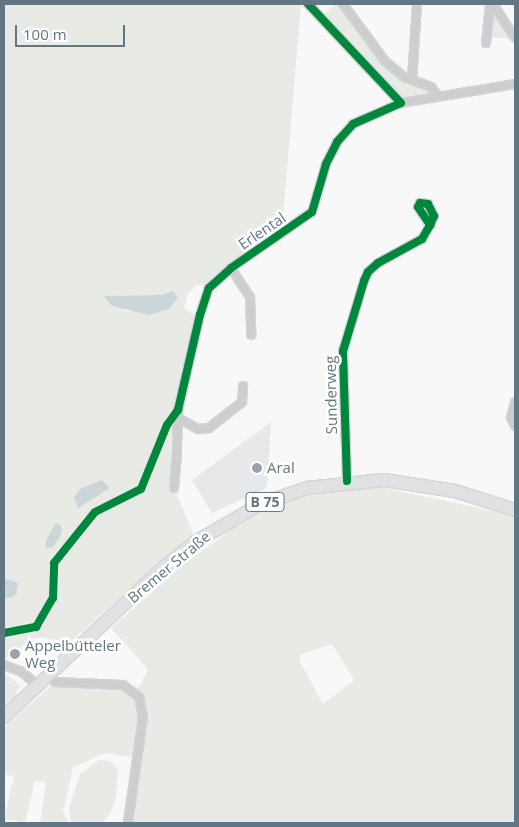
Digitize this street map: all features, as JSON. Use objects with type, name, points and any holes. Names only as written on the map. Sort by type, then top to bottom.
[{"type":"main road","name":"Bremer Straße","points":[[4,717],[194,542],[261,504],[308,488],[347,481],[384,480],[423,484],[515,510]]},
{"type":"street","points":[[308,4],[401,103]]},
{"type":"street","points":[[343,4],[385,61],[412,80],[431,87],[438,96]]},
{"type":"street","points":[[412,80],[417,4]]},
{"type":"street","points":[[492,4],[515,38]]},
{"type":"street","points":[[486,43],[492,4]]},
{"type":"street","name":"Erlental","points":[[174,488],[180,419],[178,410],[205,297],[210,288],[231,268],[312,212],[326,164],[337,142],[353,124],[401,103],[515,84]]},
{"type":"street","name":"Sunderweg","points":[[347,481],[343,351],[364,281],[368,272],[378,263],[422,239],[430,225]]},
{"type":"street","points":[[231,268],[250,297],[251,335]]},
{"type":"street","points":[[180,419],[198,429],[209,428],[242,402],[243,386]]},
{"type":"street","points":[[515,402],[511,418],[515,426]]},
{"type":"street","points":[[4,665],[42,681],[123,685],[139,697],[142,717],[128,823]]},
{"type":"shaded area","points":[[4,4],[301,4],[282,229],[223,268],[206,284],[196,286],[188,293],[184,308],[197,316],[179,426],[174,488],[193,533],[69,643],[41,637],[32,639],[17,650],[13,659],[4,657],[4,598],[11,598],[9,579],[4,578]],"holes":[[[173,291],[127,312],[105,296],[160,295]]]},
{"type":"shaded area","points":[[335,4],[343,4],[396,71],[431,87],[429,94],[401,103],[321,17]]},
{"type":"shaded area","points":[[489,11],[499,13],[515,39],[487,37]]},
{"type":"shaded area","points":[[173,291],[178,298],[169,309],[149,315],[112,306],[104,296],[160,295]]},
{"type":"shaded area","points":[[271,422],[267,488],[212,513],[192,480]]},
{"type":"shaded area","points":[[102,480],[110,488],[78,508],[74,497],[80,489]]},
{"type":"shaded area","points":[[376,486],[515,516],[515,823],[128,823],[136,758],[104,753],[73,768],[63,812],[69,823],[40,823],[46,783],[35,780],[25,823],[4,819],[14,776],[4,774],[4,727],[58,680],[115,684],[134,691],[142,683],[148,669],[111,628],[185,563],[231,530],[289,497]],"holes":[[[332,644],[354,680],[323,704],[300,662],[299,655]]]},
{"type":"shaded area","points":[[56,523],[61,526],[62,532],[54,546],[46,549],[46,540]]},
{"type":"shaded area","points":[[4,578],[18,583],[16,594],[11,598],[4,598]]},
{"type":"shaded area","points":[[4,673],[21,686],[16,692],[17,697],[4,710]]},
{"type":"shaded area","points":[[99,760],[111,761],[118,769],[116,797],[111,812],[103,823],[71,823],[69,808],[80,774]]},
{"type":"cycle path","points":[[4,633],[36,627],[53,598],[54,563],[95,512],[141,489],[167,425],[178,410],[200,315],[209,288],[231,268],[312,212],[326,164],[337,142],[353,124],[401,103],[308,4]]},
{"type":"cycle path","points":[[347,481],[343,351],[364,281],[368,272],[378,263],[422,239],[430,225],[434,216],[428,204],[420,203],[418,207],[430,225]]},
{"type":"place","name":"Aral","points":[[257,468]]},
{"type":"place","name":"Appelbütteler Weg","points":[[15,654]]}]
